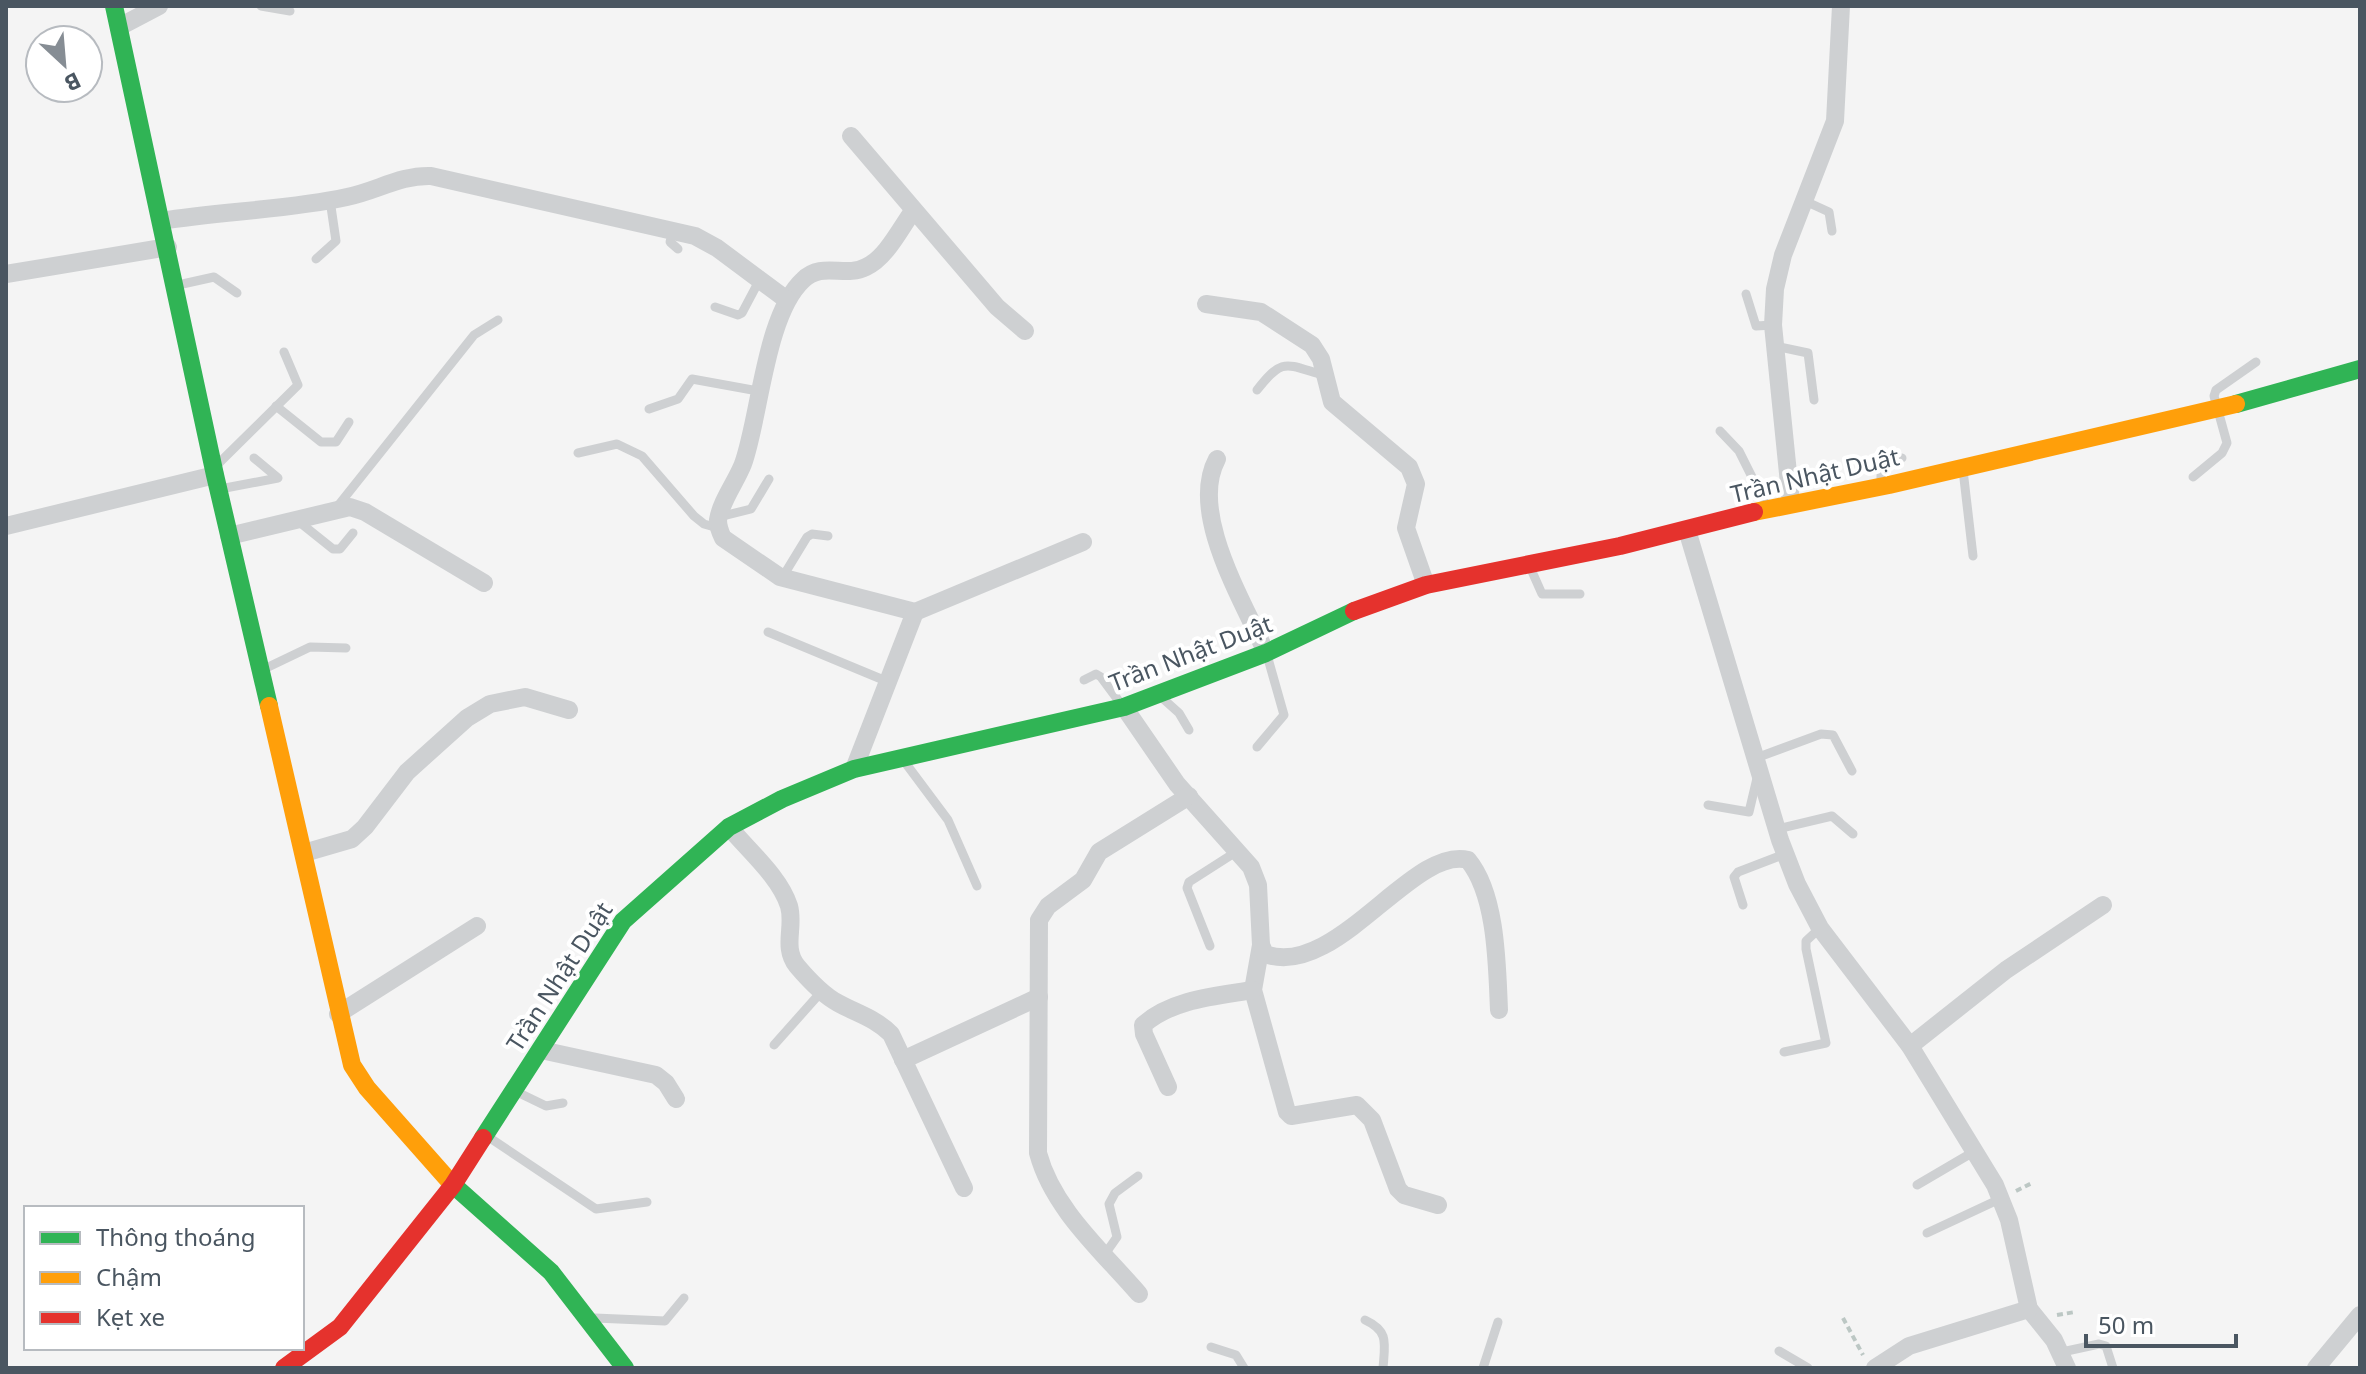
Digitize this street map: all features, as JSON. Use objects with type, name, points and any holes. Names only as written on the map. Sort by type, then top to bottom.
[{"type":"main road","points":[[114,6],[215,478],[352,1065],[367,1088],[453,1185],[533,1253],[625,1368]]},
{"type":"main road","name":"Trần Nhật Duật","points":[[284,1368],[340,1327],[453,1185],[623,921],[729,827],[782,799],[854,769],[1160,696],[1266,653],[1374,601],[1426,585],[1687,530],[1791,503],[1881,486],[2219,409],[2360,369]]},
{"type":"street","points":[[119,27],[159,6]]},
{"type":"street","points":[[1791,503],[1773,325],[1775,289],[1783,255],[1835,121],[1841,6]]},
{"type":"street","points":[[851,136],[997,307],[1025,331]]},
{"type":"street","points":[[161,221],[330,200],[361,194],[413,175],[431,176],[673,230],[717,248],[787,300]]},
{"type":"street","points":[[913,211],[878,259],[867,267],[854,271],[825,269],[812,273],[787,300],[758,391],[746,453],[718,522],[723,538],[782,578],[915,612],[940,605],[1083,542]]},
{"type":"street","points":[[6,274],[168,247]]},
{"type":"street","points":[[1206,304],[1261,312],[1312,345],[1321,359],[1332,402],[1415,475],[1406,528],[1426,585]]},
{"type":"street","points":[[1217,459],[1208,476],[1215,532],[1266,653]]},
{"type":"street","points":[[6,526],[215,478]]},
{"type":"street","points":[[229,536],[350,507],[365,512],[484,583]]},
{"type":"street","points":[[1687,530],[1785,854],[1820,928],[1910,1046],[2002,1198],[2029,1309],[2064,1360]]},
{"type":"street","points":[[854,769],[915,612]]},
{"type":"street","points":[[304,853],[352,839],[365,827],[407,772],[467,718],[490,704],[525,697],[569,710]]},
{"type":"street","points":[[1124,707],[1189,796],[1239,850],[1258,885],[1261,945],[1253,990],[1287,1112],[1291,1116],[1357,1105],[1372,1120],[1398,1189],[1404,1195],[1438,1205]]},
{"type":"street","points":[[1139,1294],[1055,1196],[1038,1153],[1042,912],[1077,887],[1099,852],[1109,844],[1189,796]]},
{"type":"street","points":[[729,827],[783,893],[791,915],[791,956],[822,991],[838,1003],[878,1021],[891,1034],[964,1188]]},
{"type":"street","points":[[1261,945],[1265,954],[1278,959],[1317,949],[1431,868],[1458,857],[1468,860],[1480,879],[1494,936],[1499,1010]]},
{"type":"street","points":[[1910,1046],[2006,970],[2103,905]]},
{"type":"street","points":[[338,1014],[477,926]]},
{"type":"street","points":[[1168,1087],[1144,1034],[1143,1025],[1151,1018],[1196,999],[1253,990]]},
{"type":"street","points":[[903,1060],[1039,997]]},
{"type":"street","points":[[541,1050],[656,1075],[666,1083],[676,1099]]},
{"type":"street","points":[[1875,1365],[1909,1346],[2029,1309]]},
{"type":"street","points":[[2316,1368],[2360,1315]]},
{"type":"lane","points":[[261,6],[290,11]]},
{"type":"lane","points":[[316,259],[336,241],[330,200]]},
{"type":"lane","points":[[1805,201],[1829,212],[1832,231]]},
{"type":"lane","points":[[673,230],[670,242],[678,249]]},
{"type":"lane","points":[[176,285],[211,277],[237,293]]},
{"type":"lane","points":[[715,307],[738,315],[742,313],[760,279]]},
{"type":"lane","points":[[1746,294],[1756,326],[1773,325]]},
{"type":"lane","points":[[336,509],[474,335],[498,320]]},
{"type":"lane","points":[[1775,346],[1808,353],[1814,400]]},
{"type":"lane","points":[[215,478],[299,380],[284,352]]},
{"type":"lane","points":[[2193,477],[2226,447],[2214,396],[2216,390],[2256,362]]},
{"type":"lane","points":[[1257,390],[1275,367],[1284,364],[1323,375]]},
{"type":"lane","points":[[649,409],[678,399],[692,379],[758,391]]},
{"type":"lane","points":[[276,406],[321,442],[336,442],[349,422]]},
{"type":"lane","points":[[1720,431],[1739,451],[1769,510]]},
{"type":"lane","points":[[578,453],[617,444],[642,456],[704,524],[751,509],[769,479]]},
{"type":"lane","points":[[1881,486],[1881,457],[1902,458]]},
{"type":"lane","points":[[215,478],[278,478],[254,458]]},
{"type":"lane","points":[[1963,466],[1973,556]]},
{"type":"lane","points":[[296,519],[333,549],[340,549],[353,533]]},
{"type":"lane","points":[[782,578],[807,537],[812,534],[828,536]]},
{"type":"lane","points":[[1529,564],[1542,594],[1580,594]]},
{"type":"lane","points":[[768,632],[886,681]]},
{"type":"lane","points":[[261,671],[310,647],[346,648]]},
{"type":"lane","points":[[1257,747],[1284,715],[1266,653]]},
{"type":"lane","points":[[1084,680],[1096,674],[1101,677],[1124,707]]},
{"type":"lane","points":[[1160,696],[1179,713],[1189,730]]},
{"type":"lane","points":[[1708,805],[1749,812],[1757,764],[1821,734],[1833,735],[1852,771]]},
{"type":"lane","points":[[902,758],[948,820],[977,886]]},
{"type":"lane","points":[[1776,829],[1832,816],[1853,834]]},
{"type":"lane","points":[[1210,946],[1187,888],[1189,882],[1239,850]]},
{"type":"lane","points":[[1743,905],[1734,877],[1738,872],[1785,854]]},
{"type":"lane","points":[[1784,1052],[1826,1043],[1806,949],[1806,941],[1820,928]]},
{"type":"lane","points":[[774,1045],[822,991]]},
{"type":"lane","points":[[515,1091],[546,1106],[563,1103]]},
{"type":"lane","points":[[487,1136],[596,1209],[647,1202]]},
{"type":"lane","points":[[1917,1185],[1975,1151]]},
{"type":"lane","points":[[1105,1254],[1117,1237],[1109,1204],[1115,1193],[1138,1176]]},
{"type":"lane","points":[[1927,1233],[2002,1198]]},
{"type":"lane","points":[[586,1318],[659,1322],[672,1316],[684,1298]]},
{"type":"lane","points":[[1365,1320],[1380,1327],[1386,1338],[1383,1368]]},
{"type":"lane","points":[[1483,1368],[1488,1363],[1498,1322]]},
{"type":"lane","points":[[2064,1360],[2099,1344],[2106,1346],[2113,1368]]},
{"type":"lane","points":[[1211,1347],[1236,1355],[1244,1368]]},
{"type":"lane","points":[[1779,1351],[1808,1368]]},
{"type":"path","points":[[1843,1318],[1875,1365]]},
{"type":"traffic: fast","points":[[114,6],[215,475],[269,706]]},
{"type":"traffic: fast","points":[[2236,404],[2360,369]]},
{"type":"traffic: fast","points":[[483,1138],[623,921],[729,827],[782,799],[854,769],[1124,707],[1266,653],[1354,611]]},
{"type":"traffic: fast","points":[[451,1183],[551,1272],[625,1368]]},
{"type":"traffic: slow","points":[[1754,512],[1889,485],[2236,404]]},
{"type":"traffic: slow","points":[[269,706],[352,1065],[367,1088],[451,1183]]},
{"type":"traffic: jam","points":[[1354,611],[1426,585],[1620,546],[1754,512]]},
{"type":"traffic: jam","points":[[284,1368],[340,1327],[453,1185],[483,1138]]}]
